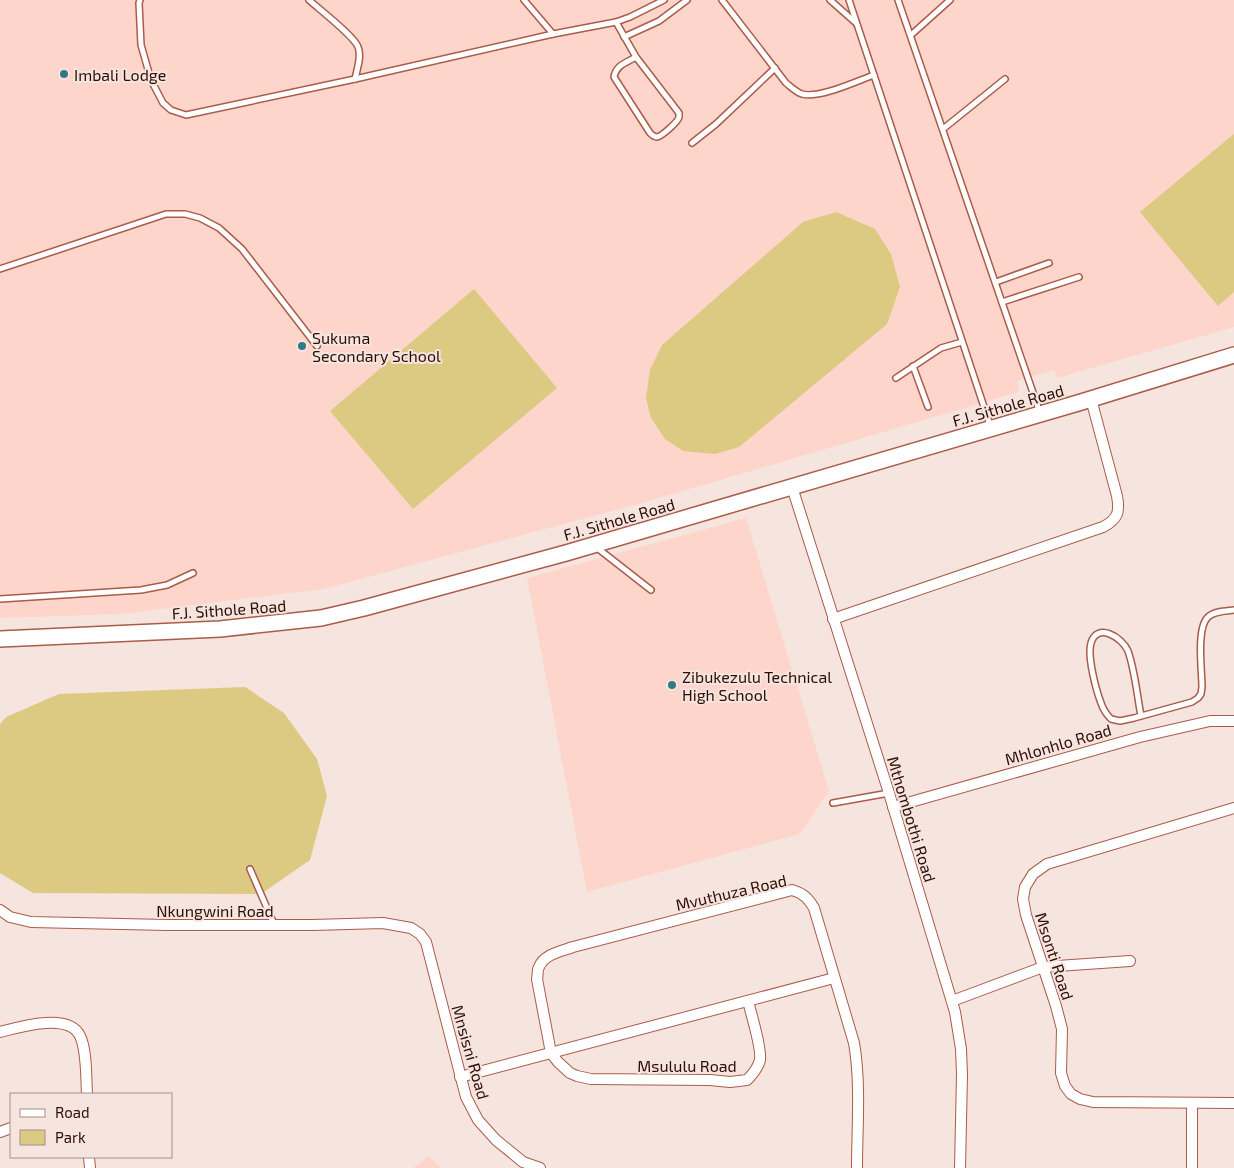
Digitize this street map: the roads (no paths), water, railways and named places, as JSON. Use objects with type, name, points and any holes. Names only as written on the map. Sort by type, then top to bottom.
[{"type":"street","name":"F.J. Sithole Road","points":[[0,639],[220,629],[321,618],[594,545],[1234,355]]},
{"type":"street","points":[[834,619],[1103,527],[1112,522],[1118,513],[1119,507],[1091,399]]},
{"type":"street","name":"Mthombothi Road","points":[[792,486],[955,1012],[961,1049],[962,1074],[960,1168]]},
{"type":"street","name":"Mhlonhlo Road","points":[[893,807],[1140,736],[1210,721],[1234,720]]},
{"type":"street","name":"Msonti Road","points":[[1234,808],[1047,864],[1033,874],[1024,887],[1023,899],[1026,915],[1062,1029],[1061,1073],[1064,1086],[1071,1094],[1080,1099],[1093,1102],[1234,1103]]},
{"type":"street","name":"Mvuthuza Road","points":[[551,1053],[537,979],[538,968],[548,956],[573,947],[792,890],[801,893],[809,899],[814,908],[854,1043],[857,1061],[856,1168]]},
{"type":"street","name":"Nkungwini Road","points":[[0,910],[10,916],[31,922],[168,925],[383,923],[411,928],[420,934],[426,942]]},
{"type":"street","name":"Mnsisni Road","points":[[426,942],[466,1097],[478,1120],[496,1140],[523,1162],[540,1168]]},
{"type":"street","points":[[952,1001],[1043,967],[1130,961]]},
{"type":"street","points":[[460,1078],[834,978]]},
{"type":"street","name":"Msululu Road","points":[[551,1053],[570,1073],[591,1079],[710,1080],[730,1082],[747,1080],[756,1071],[760,1059],[748,1001]]},
{"type":"street","points":[[0,1032],[39,1023],[53,1022],[73,1028],[80,1035],[84,1048],[87,1093]]},
{"type":"street","points":[[1192,1103],[1192,1168]]},
{"type":"lane","points":[[140,0],[141,45],[151,80],[163,102],[171,110],[186,115],[553,34],[616,22],[664,0]]},
{"type":"lane","points":[[309,0],[347,33],[358,46],[359,58],[355,79]]},
{"type":"lane","points":[[524,0],[553,34]]},
{"type":"lane","points":[[624,37],[659,21],[687,0]]},
{"type":"lane","points":[[722,0],[786,83],[802,94],[813,95],[839,88],[874,74]]},
{"type":"lane","points":[[830,0],[857,24]]},
{"type":"lane","points":[[850,0],[991,428]]},
{"type":"lane","points":[[898,0],[1040,414]]},
{"type":"lane","points":[[911,35],[950,0]]},
{"type":"lane","points":[[616,22],[636,57],[679,113],[677,120],[659,137],[650,133],[614,77],[619,66],[636,57]]},
{"type":"lane","points":[[692,143],[716,124],[775,68]]},
{"type":"lane","points":[[943,129],[1005,79]]},
{"type":"lane","points":[[0,270],[166,214],[185,214],[200,218],[219,228],[242,249],[317,346]]},
{"type":"lane","points":[[996,282],[1049,263]]},
{"type":"lane","points":[[1002,302],[1079,277]]},
{"type":"lane","points":[[896,378],[941,348],[962,342]]},
{"type":"lane","points":[[913,366],[928,407]]},
{"type":"lane","points":[[594,545],[651,590]]},
{"type":"lane","points":[[0,599],[141,590],[167,585],[193,574]]},
{"type":"lane","points":[[1141,716],[1127,650],[1121,640],[1114,635],[1101,633],[1096,635],[1091,641],[1090,659],[1101,703],[1107,714],[1115,721],[1141,716],[1184,705],[1198,698],[1202,687],[1201,633],[1204,622],[1215,612],[1234,610]]},
{"type":"lane","points":[[833,803],[888,793]]},
{"type":"lane","points":[[250,869],[275,925]]},
{"type":"place","name":"Imbali Lodge","points":[[64,74]]},
{"type":"place","name":"Sukuma Secondary School","points":[[302,346]]},
{"type":"place","name":"Zibukezulu Technical High School","points":[[672,685]]}]
